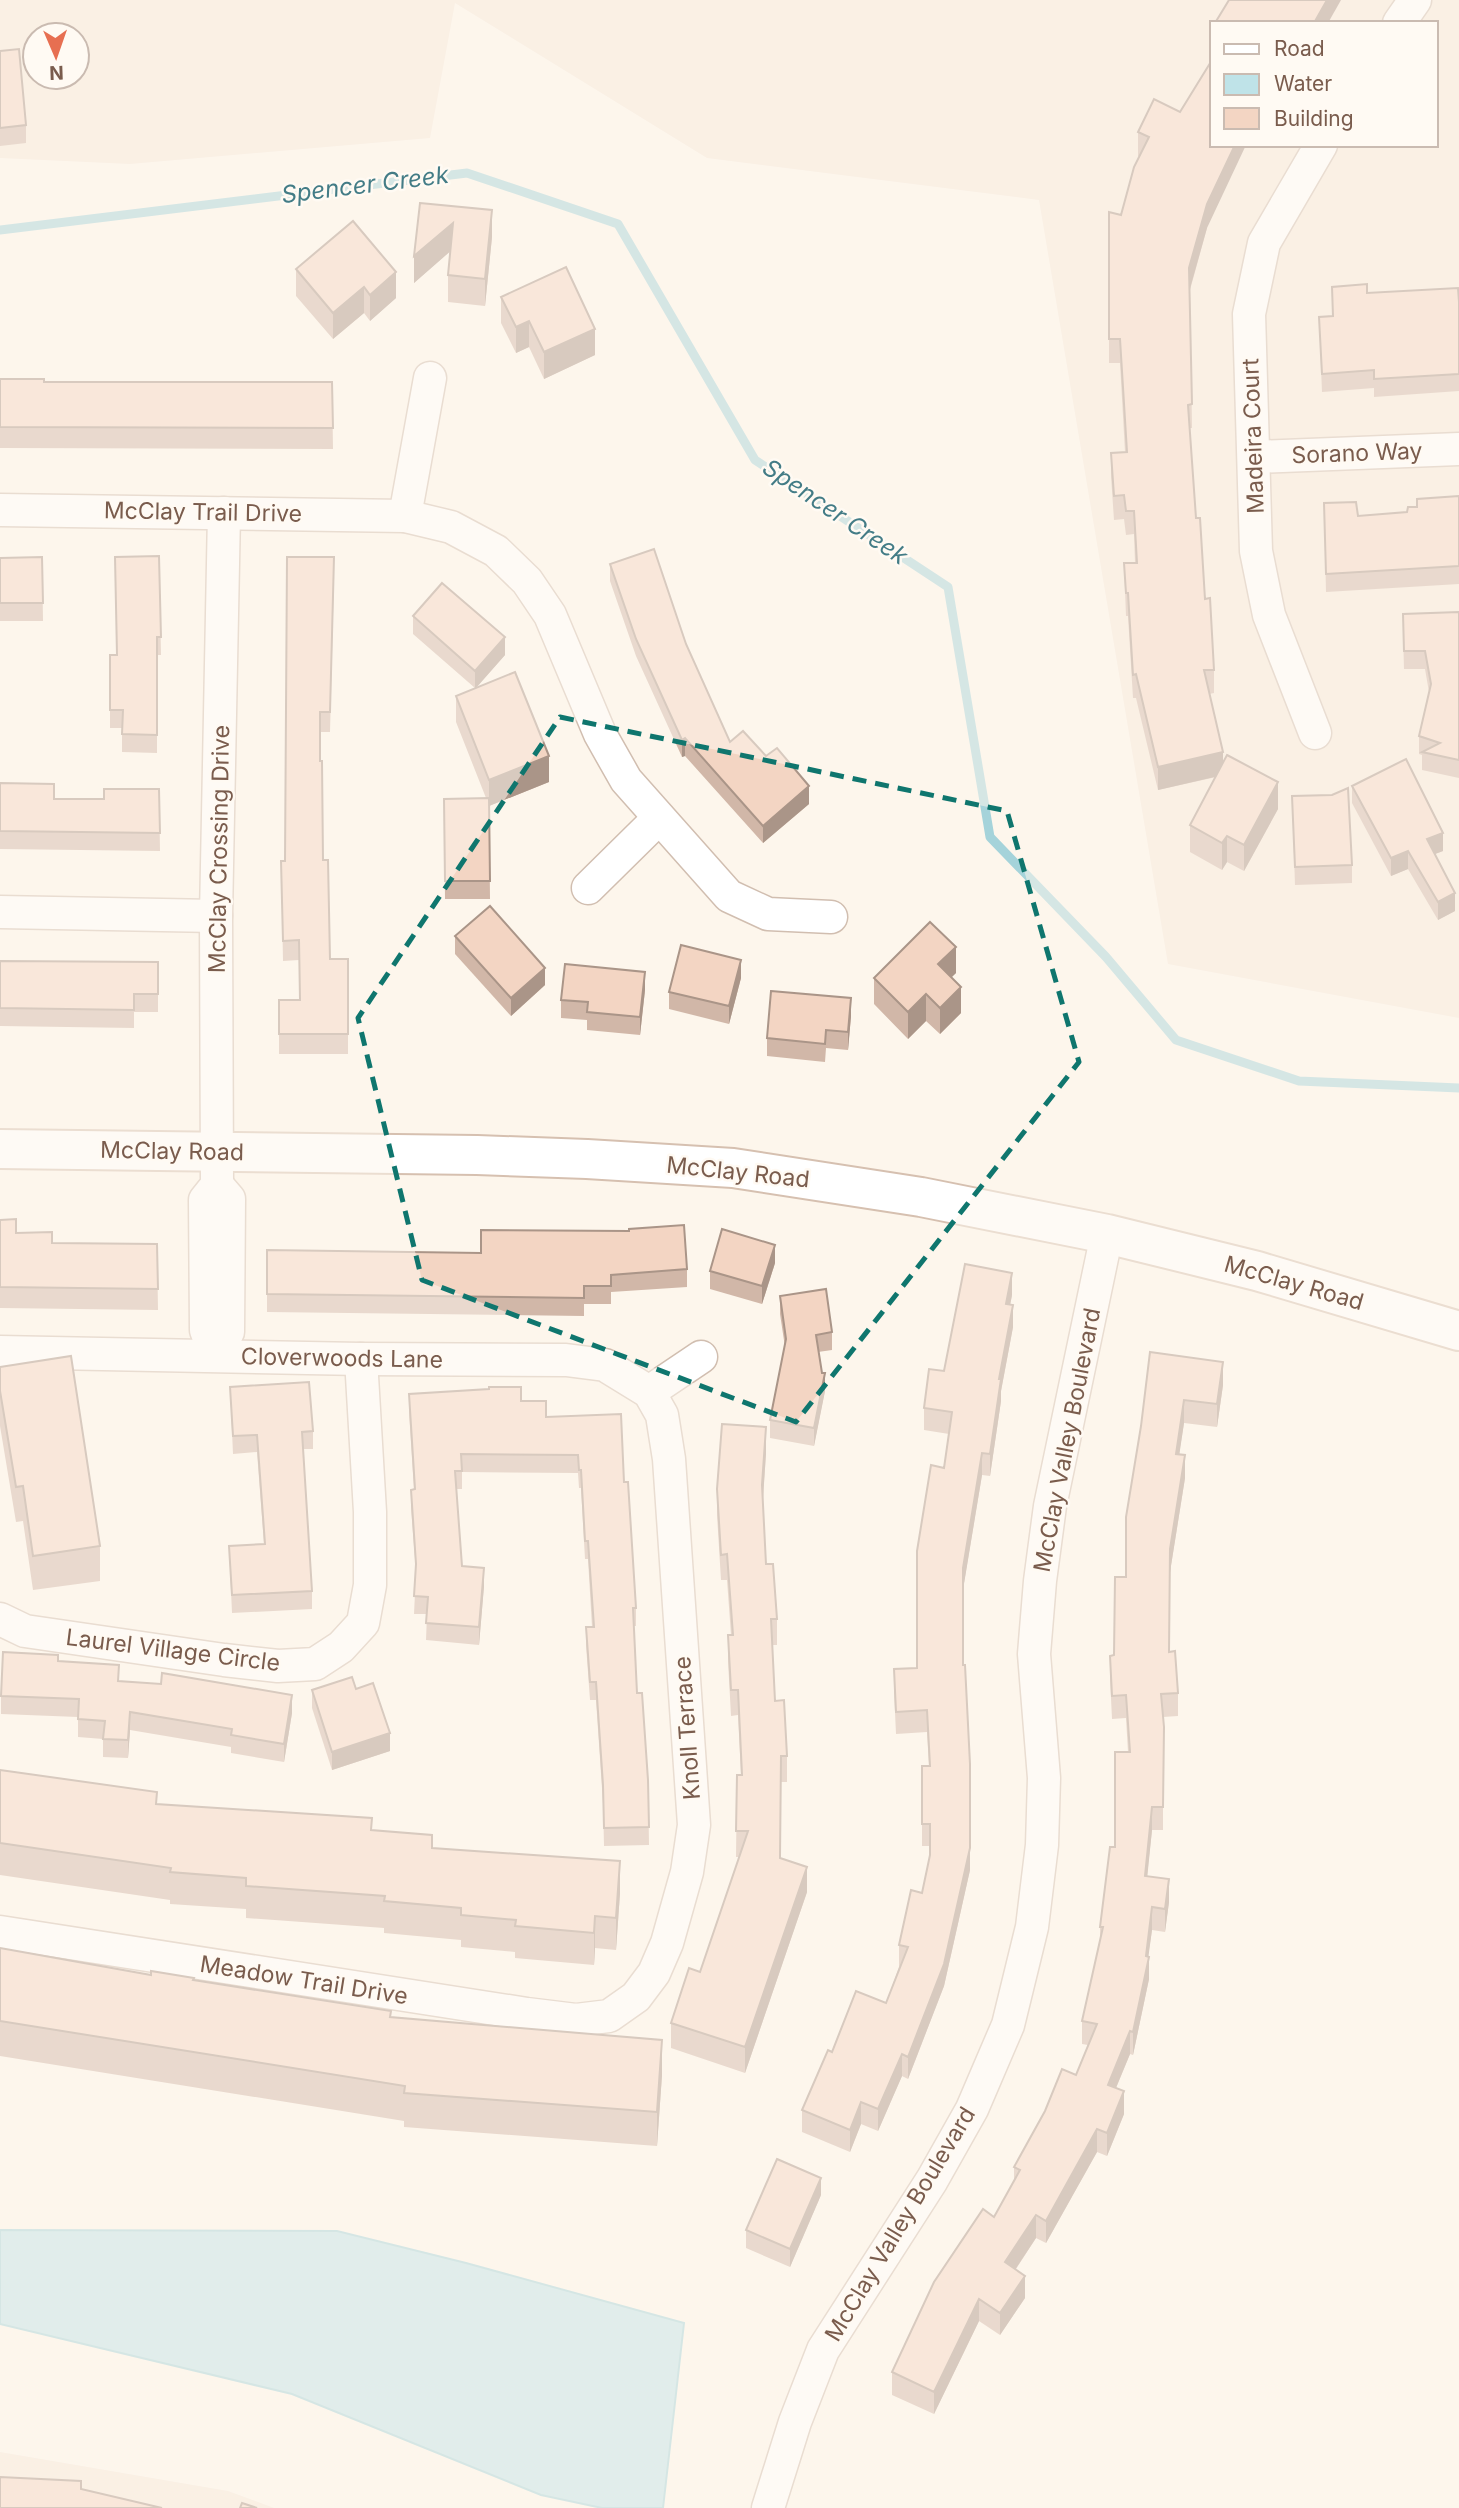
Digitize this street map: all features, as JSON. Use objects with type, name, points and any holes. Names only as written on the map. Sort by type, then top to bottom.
[{"type":"main road","name":"McClay Road","points":[[0,1149],[218,1169],[491,1156],[733,1168],[921,1197],[1107,1234],[1257,1271],[1459,1331]]},
{"type":"street","points":[[1400,21],[1415,0]]},
{"type":"street","name":"Madeira Court","points":[[1315,733],[1269,615],[1261,584],[1256,551],[1250,314],[1264,243],[1320,147]]},
{"type":"street","points":[[405,516],[430,378]]},
{"type":"street","name":"Sorano Way","points":[[1255,457],[1459,449]]},
{"type":"street","name":"McClay Trail Drive","points":[[0,510],[405,516],[452,527],[496,551],[527,581],[550,615],[600,734],[626,779],[729,896],[768,914],[831,917]]},
{"type":"street","name":"McClay Crossing Drive","points":[[215,1355],[228,1332],[229,1199],[218,1169],[216,916],[224,513]]},
{"type":"street","points":[[588,888],[659,818]]},
{"type":"street","points":[[0,912],[216,916]]},
{"type":"street","name":"McClay Valley Boulevard","points":[[768,2508],[795,2422],[823,2350],[932,2180],[972,2109],[1008,2025],[1032,1927],[1042,1845],[1044,1778],[1034,1654],[1040,1581],[1050,1506],[1107,1234]]},
{"type":"street","name":"Cloverwoods Lane","points":[[0,1352],[566,1360],[606,1365],[655,1404]]},
{"type":"street","points":[[655,1404],[701,1357]]},
{"type":"street","name":"Laurel Village Circle","points":[[0,1619],[25,1631],[278,1666],[315,1664],[341,1647],[363,1623],[370,1585],[370,1512],[360,1359]]},
{"type":"street","name":"Knoll Terrace","points":[[609,2016],[636,1997],[654,1973],[667,1942],[687,1872],[694,1825],[669,1459],[655,1404]]},
{"type":"street","name":"Meadow Trail Drive","points":[[0,1932],[527,2014],[576,2020],[609,2016]]},
{"type":"highlighted area","points":[[560,717],[1007,811],[1079,1062],[796,1422],[422,1280],[358,1018]]},
{"type":"shaded area","points":[[0,0],[1459,0],[1459,1018],[1168,964],[1039,200],[707,158],[455,3],[430,138],[130,164],[0,158]]},
{"type":"shaded area","points":[[0,2452],[228,2491],[274,2508],[0,2508]]},
{"type":"water","points":[[0,2230],[337,2231],[466,2263],[684,2323],[663,2508],[602,2508],[541,2495],[292,2394],[0,2324]]},
{"type":"building","points":[[1229,0],[1327,0],[1315,21],[1216,21]]},
{"type":"building","points":[[19,49],[26,125],[0,128],[0,51]]},
{"type":"building","points":[[1210,63],[1210,147],[1234,147],[1207,204],[1189,268],[1192,404],[1188,405],[1205,599],[1210,598],[1214,670],[1204,670],[1223,752],[1158,767],[1136,674],[1133,675],[1124,563],[1137,563],[1134,511],[1126,511],[1124,495],[1114,496],[1111,453],[1127,452],[1120,339],[1109,339],[1109,212],[1121,215],[1134,167],[1149,137],[1138,132],[1154,99],[1180,112]]},
{"type":"building","points":[[420,203],[492,210],[485,279],[448,275],[453,223],[414,256]]},
{"type":"building","points":[[353,221],[396,272],[370,295],[364,287],[333,313],[296,269]]},
{"type":"building","points":[[566,267],[595,329],[544,352],[529,321],[516,327],[501,297]]},
{"type":"building","points":[[1367,284],[1367,293],[1458,288],[1459,374],[1374,379],[1374,370],[1322,374],[1319,317],[1333,316],[1332,287]]},
{"type":"building","points":[[0,379],[44,379],[44,382],[332,382],[333,428],[0,427]]},
{"type":"building","points":[[1459,496],[1459,566],[1326,574],[1324,503],[1356,502],[1358,516],[1407,512],[1408,507],[1417,507],[1417,499]]},
{"type":"building","points":[[654,549],[686,644],[730,742],[743,731],[766,756],[777,748],[809,786],[763,826],[685,738],[682,740],[636,639],[610,564]]},
{"type":"building","points":[[159,556],[161,637],[157,637],[157,735],[122,734],[123,710],[110,710],[110,655],[117,655],[115,557]]},
{"type":"building","points":[[42,557],[43,603],[0,603],[0,558]]},
{"type":"building","points":[[287,557],[334,557],[330,712],[320,712],[320,761],[323,860],[328,860],[330,959],[348,959],[348,1034],[279,1034],[279,1000],[300,1000],[299,940],[283,941],[281,861],[285,861]]},
{"type":"building","points":[[442,583],[505,637],[475,671],[413,616]]},
{"type":"building","points":[[1459,612],[1459,760],[1422,752],[1440,743],[1419,736],[1431,684],[1425,651],[1404,651],[1403,614]]},
{"type":"building","points":[[515,672],[549,756],[489,780],[456,696]]},
{"type":"building","points":[[1227,755],[1278,782],[1244,845],[1227,836],[1222,843],[1190,825]]},
{"type":"building","points":[[1406,759],[1443,833],[1427,839],[1455,893],[1438,902],[1408,851],[1391,858],[1352,786]]},
{"type":"building","points":[[0,783],[54,784],[54,799],[104,799],[104,789],[159,789],[160,833],[0,831]]},
{"type":"building","points":[[1348,788],[1352,865],[1295,867],[1292,796],[1332,795]]},
{"type":"building","points":[[489,798],[490,881],[445,881],[444,799]]},
{"type":"building","points":[[490,906],[545,968],[511,998],[455,936]]},
{"type":"building","points":[[930,922],[956,947],[938,964],[961,987],[940,1008],[926,994],[908,1012],[874,978]]},
{"type":"building","points":[[681,945],[741,960],[729,1006],[669,992]]},
{"type":"building","points":[[0,961],[158,962],[158,994],[134,994],[134,1010],[0,1008]]},
{"type":"building","points":[[565,964],[645,972],[640,1017],[587,1012],[588,1002],[561,1000]]},
{"type":"building","points":[[771,991],[851,998],[848,1032],[826,1030],[825,1044],[767,1038]]},
{"type":"building","points":[[16,1219],[16,1233],[52,1232],[52,1243],[157,1244],[158,1289],[0,1287],[0,1220]]},
{"type":"building","points":[[684,1225],[687,1269],[611,1275],[611,1286],[584,1286],[584,1298],[267,1294],[267,1250],[481,1253],[481,1230],[629,1231]]},
{"type":"building","points":[[722,1229],[775,1245],[762,1286],[710,1271]]},
{"type":"building","points":[[965,1264],[1012,1273],[1006,1304],[1013,1305],[999,1379],[990,1454],[982,1453],[963,1568],[963,1665],[970,1764],[970,1848],[944,1964],[908,2057],[902,2054],[878,2109],[861,2102],[850,2130],[802,2110],[828,2050],[832,2052],[856,1991],[886,2003],[908,1947],[899,1945],[911,1890],[922,1893],[930,1855],[930,1824],[922,1824],[922,1766],[930,1766],[927,1710],[896,1712],[894,1669],[917,1668],[917,1551],[931,1465],[944,1468],[952,1412],[924,1408],[929,1369],[944,1371]]},
{"type":"building","points":[[826,1289],[832,1332],[816,1335],[822,1373],[825,1373],[814,1428],[770,1420],[786,1339],[780,1296]]},
{"type":"building","points":[[1150,1352],[1223,1362],[1217,1404],[1184,1400],[1176,1454],[1185,1455],[1170,1549],[1169,1652],[1175,1651],[1178,1693],[1161,1694],[1164,1727],[1163,1807],[1152,1807],[1145,1876],[1169,1879],[1165,1909],[1152,1907],[1146,1956],[1149,1957],[1133,2032],[1130,2031],[1108,2085],[1124,2091],[1107,2133],[1097,2129],[1046,2221],[1036,2215],[1005,2262],[1025,2276],[1000,2313],[979,2299],[934,2392],[892,2372],[934,2282],[983,2209],[994,2217],[1020,2170],[1014,2167],[1045,2111],[1062,2069],[1076,2075],[1097,2024],[1082,2021],[1103,1927],[1100,1927],[1110,1847],[1115,1847],[1115,1752],[1130,1752],[1126,1695],[1112,1696],[1110,1656],[1114,1655],[1115,1577],[1126,1577],[1126,1517]]},
{"type":"building","points":[[71,1356],[100,1546],[33,1556],[23,1486],[16,1487],[0,1391],[0,1367]]},
{"type":"building","points":[[309,1382],[313,1431],[302,1432],[312,1591],[232,1595],[229,1546],[265,1544],[257,1435],[233,1436],[230,1387]]},
{"type":"building","points":[[521,1387],[521,1401],[546,1401],[546,1417],[621,1414],[624,1482],[628,1482],[636,1608],[633,1608],[637,1693],[642,1693],[649,1827],[604,1828],[596,1682],[590,1682],[586,1627],[594,1627],[578,1455],[461,1454],[462,1471],[455,1471],[462,1566],[484,1568],[479,1627],[426,1623],[428,1597],[414,1596],[416,1564],[411,1490],[415,1489],[409,1394]]},
{"type":"building","points":[[722,1424],[766,1427],[762,1485],[766,1564],[773,1564],[777,1619],[771,1619],[775,1701],[784,1700],[787,1756],[781,1756],[780,1858],[807,1867],[745,2047],[671,2023],[689,1968],[700,1972],[748,1831],[736,1831],[737,1775],[742,1775],[738,1690],[731,1690],[728,1635],[733,1635],[727,1554],[721,1555],[717,1489]]},
{"type":"building","points":[[3,1652],[58,1655],[58,1661],[119,1665],[118,1681],[161,1684],[162,1673],[292,1695],[284,1744],[231,1735],[232,1729],[130,1712],[128,1740],[103,1739],[105,1721],[78,1719],[79,1699],[1,1696]]},
{"type":"building","points":[[352,1677],[356,1689],[373,1683],[390,1733],[332,1752],[312,1690]]},
{"type":"building","points":[[0,1770],[157,1792],[156,1804],[372,1818],[371,1830],[432,1835],[432,1848],[620,1861],[616,1918],[595,1916],[594,1933],[515,1926],[516,1920],[461,1915],[461,1908],[384,1901],[385,1896],[246,1886],[246,1878],[170,1872],[171,1868],[0,1843]]},
{"type":"building","points":[[0,1948],[151,1975],[151,1971],[391,2011],[390,2017],[662,2040],[657,2112],[404,2093],[405,2086],[0,2021]]},
{"type":"building","points":[[777,2159],[821,2178],[790,2249],[746,2230]]},
{"type":"building","points":[[0,2477],[81,2481],[81,2489],[162,2508],[0,2508]]},
{"type":"building","points":[[242,2503],[257,2508],[240,2508]]},
{"type":"waterway","name":"Spencer Creek","points":[[0,230],[467,173],[618,224],[755,460],[948,587],[990,837],[1106,957],[1176,1040],[1299,1081],[1459,1088]]}]
